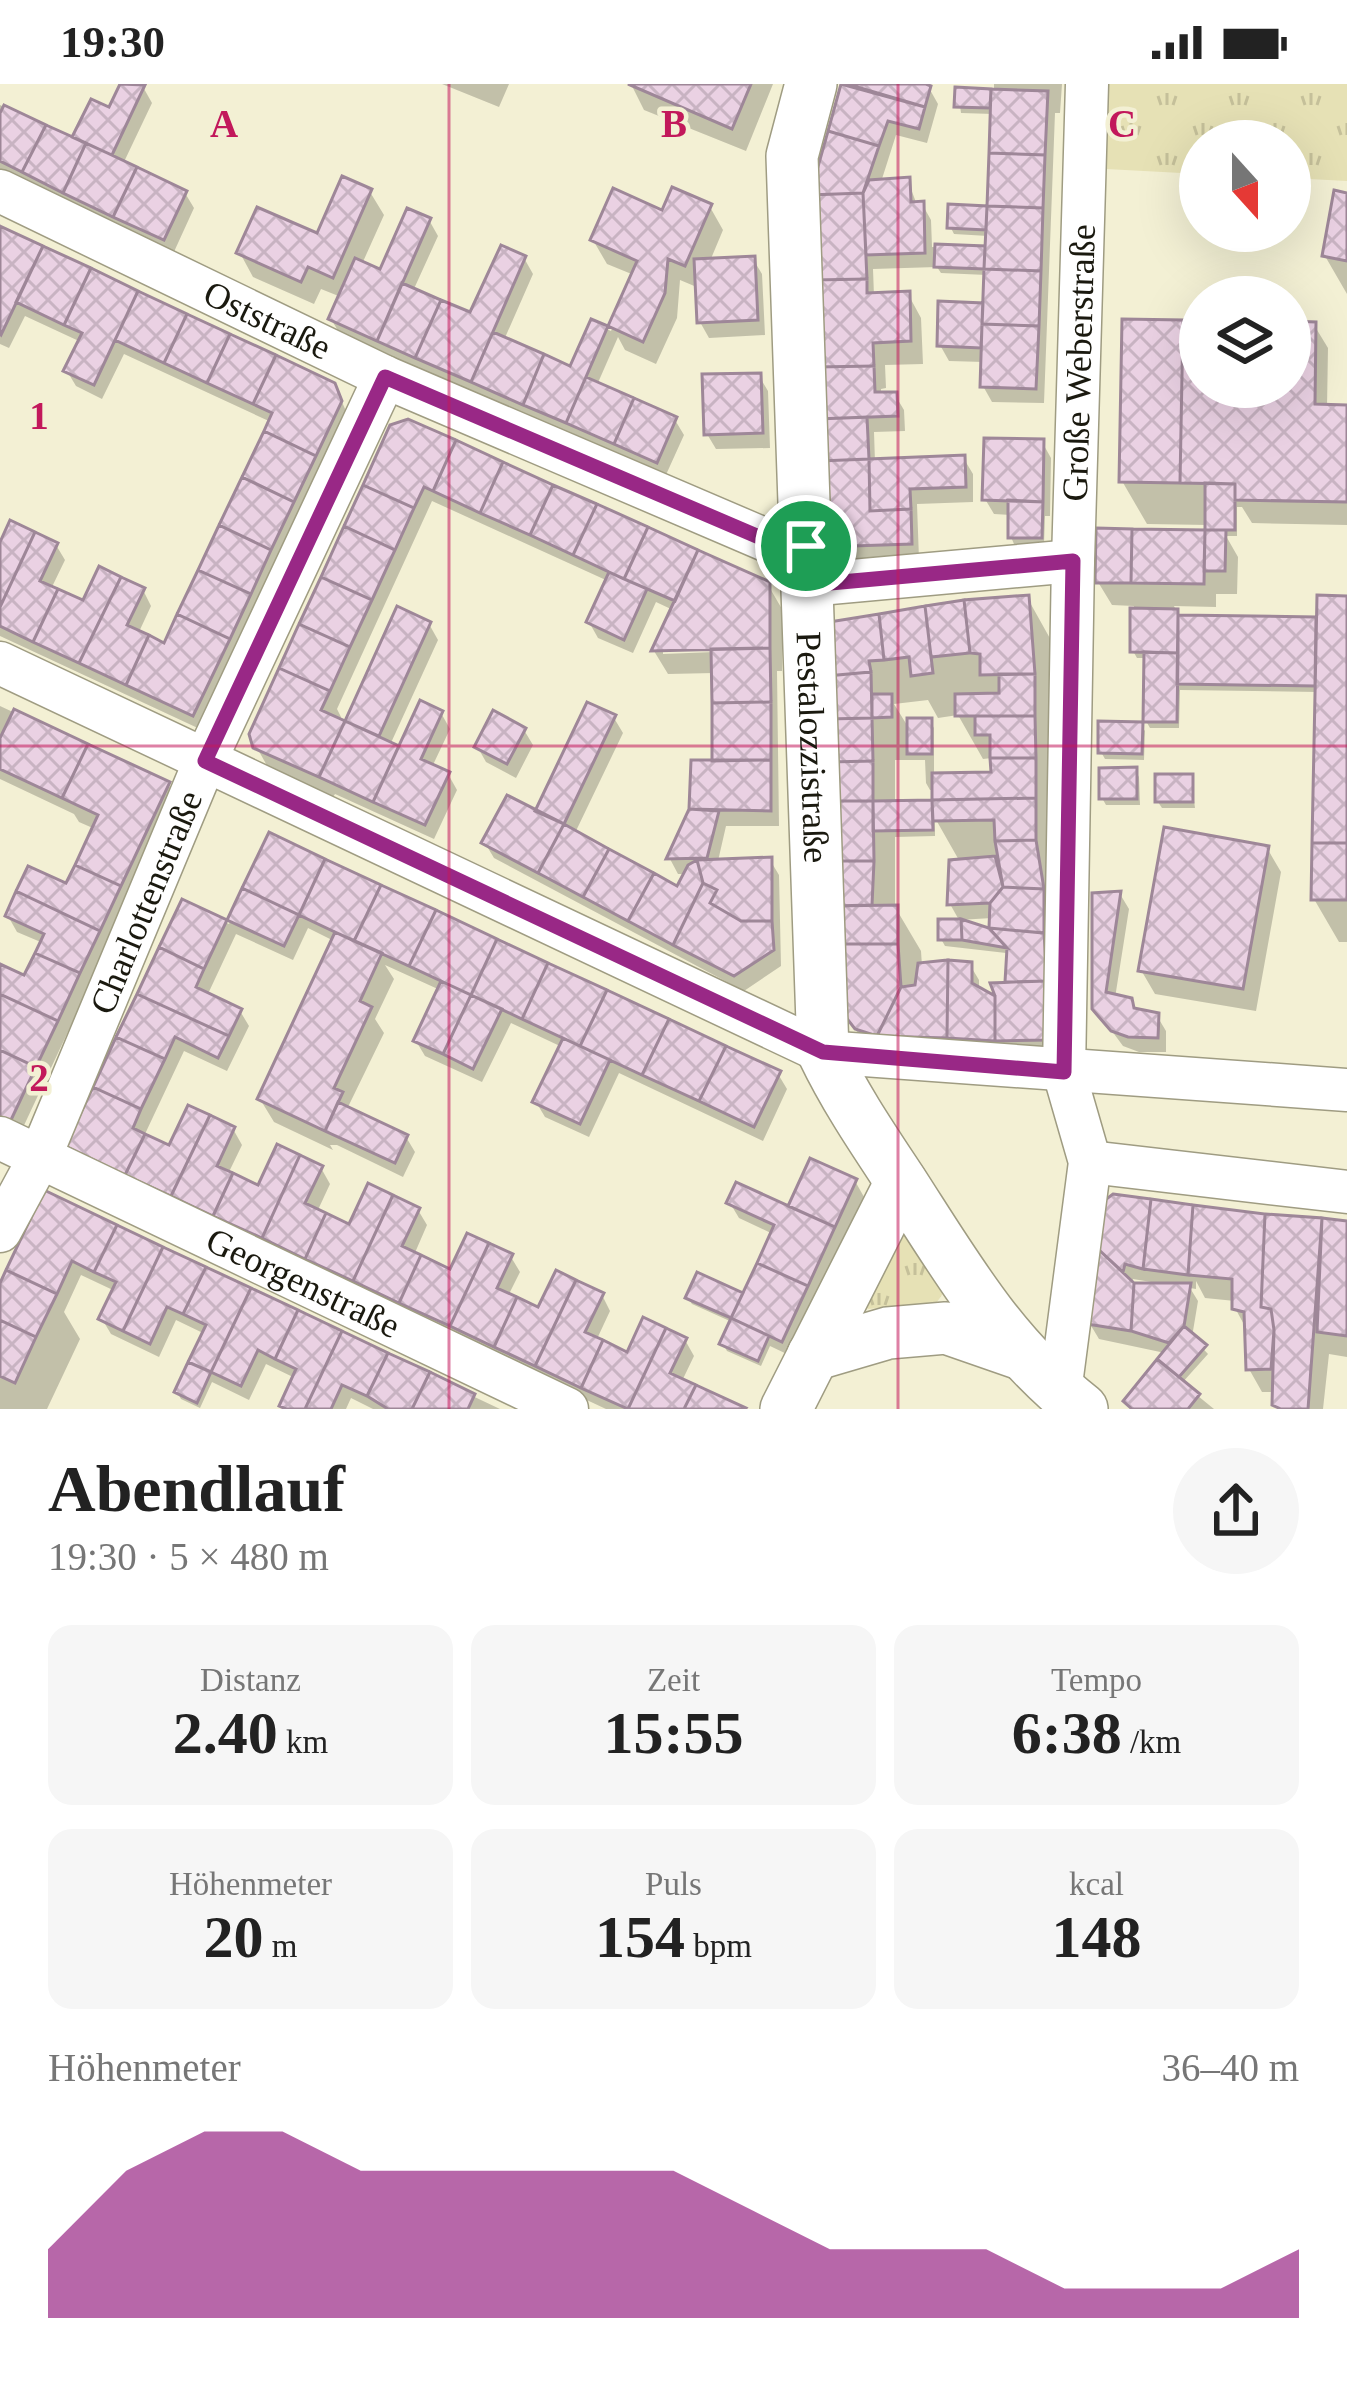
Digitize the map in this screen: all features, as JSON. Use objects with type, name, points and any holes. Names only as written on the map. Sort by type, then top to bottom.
[{"type":"street","name":"Pestalozzistraße","points":[[811,84],[792,156],[823,1052]]},
{"type":"street","name":"Große Weberstraße","points":[[1087,84],[1064,1072],[1090,1162]]},
{"type":"street","name":"Oststraße","points":[[0,191],[385,377],[780,546],[807,566],[1073,561]]},
{"type":"street","name":"Charlottenstraße","points":[[0,1231],[40,1157],[205,761],[385,377]]},
{"type":"street","points":[[0,663],[823,1052],[1347,1090]]},
{"type":"street","points":[[823,1052],[847,1102],[950,1259],[1018,1353],[1071,1400]]},
{"type":"street","name":"Georgenstraße","points":[[0,1138],[567,1409]]},
{"type":"street","points":[[1071,1400],[1090,1162],[1347,1192]]},
{"type":"street","points":[[786,1409],[901,1182]]},
{"type":"street","points":[[813,1355],[888,1333],[946,1328],[1018,1353]]},
{"type":"green space","points":[[1105,84],[1347,84],[1347,181],[1311,179],[1311,120],[1179,120],[1179,173],[1106,169]]},
{"type":"green space","points":[[904,1231],[944,1292],[937,1302],[868,1309],[864,1304]]},
{"type":"building","points":[[120,84],[145,85],[112,155],[72,137],[91,99],[109,107]]},
{"type":"building","points":[[628,84],[751,84],[732,129]]},
{"type":"building","points":[[841,84],[925,107],[919,129],[888,121],[879,146],[828,131]]},
{"type":"building","points":[[847,84],[926,84],[931,86],[925,107]]},
{"type":"building","points":[[955,87],[991,89],[990,108],[954,107]]},
{"type":"building","points":[[991,89],[1048,91],[1045,155],[989,153]]},
{"type":"building","points":[[4,105],[46,125],[22,172],[0,161]]},
{"type":"building","points":[[46,125],[86,143],[63,193],[22,172]]},
{"type":"building","points":[[828,131],[879,146],[863,193],[810,195]]},
{"type":"building","points":[[86,143],[137,167],[113,217],[63,193]]},
{"type":"building","points":[[989,153],[1045,155],[1043,208],[987,206]]},
{"type":"building","points":[[137,167],[187,191],[164,240],[113,217]]},
{"type":"building","points":[[342,176],[372,189],[333,278],[308,267],[301,282],[236,253],[257,207],[317,233]]},
{"type":"building","points":[[910,177],[911,202],[924,201],[925,253],[866,255],[863,193],[869,180]]},
{"type":"building","points":[[672,187],[712,204],[685,266],[668,259],[665,293],[643,342],[608,326],[637,261],[590,240],[613,188],[662,210]]},
{"type":"building","points":[[1334,190],[1347,193],[1347,261],[1322,256]]},
{"type":"building","points":[[863,193],[867,279],[814,280],[810,195]]},
{"type":"building","points":[[948,204],[987,206],[986,230],[947,228]]},
{"type":"building","points":[[987,206],[1043,208],[1041,271],[984,269]]},
{"type":"building","points":[[407,208],[431,218],[377,341],[328,319],[355,258],[380,269]]},
{"type":"building","points":[[0,226],[43,246],[1,335],[0,334]]},
{"type":"building","points":[[935,244],[985,246],[984,269],[934,267]]},
{"type":"building","points":[[501,245],[526,256],[471,382],[415,358],[441,300],[470,312]]},
{"type":"building","points":[[43,246],[91,268],[64,325],[16,302]]},
{"type":"building","points":[[755,256],[758,320],[697,323],[694,259]]},
{"type":"building","points":[[91,268],[138,291],[94,385],[63,371],[82,333],[64,325]]},
{"type":"building","points":[[984,269],[1041,271],[1039,326],[982,324]]},
{"type":"building","points":[[867,279],[867,293],[910,291],[911,341],[873,343],[874,366],[817,367],[814,280]]},
{"type":"building","points":[[402,283],[441,300],[415,358],[377,341]]},
{"type":"building","points":[[138,291],[187,314],[164,363],[115,340]]},
{"type":"building","points":[[938,301],[983,303],[981,348],[937,346]]},
{"type":"building","points":[[187,314],[230,334],[207,383],[164,363]]},
{"type":"building","points":[[591,319],[608,326],[566,423],[523,405],[544,354],[570,366]]},
{"type":"building","points":[[1122,319],[1179,320],[1180,483],[1119,482]]},
{"type":"building","points":[[1311,322],[1316,322],[1315,404],[1347,405],[1347,502],[1235,500],[1235,484],[1180,483],[1181,408],[1311,408]]},
{"type":"building","points":[[982,324],[1039,326],[1036,389],[980,387]]},
{"type":"building","points":[[493,332],[544,354],[523,405],[471,382]]},
{"type":"building","points":[[230,334],[276,355],[253,404],[207,383]]},
{"type":"building","points":[[276,355],[335,383],[342,401],[316,456],[264,431],[272,413],[253,404]]},
{"type":"building","points":[[874,366],[875,392],[897,392],[898,416],[818,419],[817,367]]},
{"type":"building","points":[[761,373],[763,433],[704,435],[702,374]]},
{"type":"building","points":[[586,377],[634,398],[614,444],[566,423]]},
{"type":"building","points":[[634,398],[677,417],[657,463],[614,444]]},
{"type":"building","points":[[867,417],[869,459],[820,461],[818,419]]},
{"type":"building","points":[[408,419],[456,440],[433,491],[424,487],[414,508],[363,485],[390,425]]},
{"type":"building","points":[[264,431],[316,456],[294,502],[242,477]]},
{"type":"building","points":[[984,438],[1044,439],[1043,502],[982,500]]},
{"type":"building","points":[[456,440],[503,462],[480,513],[433,491]]},
{"type":"building","points":[[965,455],[966,487],[910,489],[911,509],[870,511],[869,459]]},
{"type":"building","points":[[869,459],[870,511],[911,509],[912,544],[823,547],[820,461]]},
{"type":"building","points":[[503,462],[553,485],[530,535],[480,513]]},
{"type":"building","points":[[242,477],[294,502],[271,550],[219,525]]},
{"type":"building","points":[[1205,483],[1235,484],[1235,530],[1205,530]]},
{"type":"building","points":[[363,485],[414,508],[395,550],[344,526]]},
{"type":"building","points":[[553,485],[597,504],[573,555],[530,535]]},
{"type":"building","points":[[1008,500],[1043,502],[1042,538],[1008,538]]},
{"type":"building","points":[[597,504],[648,527],[624,579],[573,555]]},
{"type":"building","points":[[10,520],[35,532],[0,607],[0,542]]},
{"type":"building","points":[[219,525],[271,550],[251,594],[198,570]]},
{"type":"building","points":[[344,526],[395,550],[372,600],[321,577]]},
{"type":"building","points":[[648,527],[698,550],[675,601],[624,579]]},
{"type":"building","points":[[1096,528],[1132,529],[1131,583],[1095,583]]},
{"type":"building","points":[[1132,529],[1205,530],[1204,584],[1131,583]]},
{"type":"building","points":[[1205,530],[1226,530],[1225,571],[1204,571]]},
{"type":"building","points":[[35,532],[58,543],[40,581],[58,589],[33,642],[0,626],[0,607]]},
{"type":"building","points":[[698,550],[770,582],[770,648],[651,651]]},
{"type":"building","points":[[99,566],[121,577],[79,663],[33,642],[58,589],[83,600]]},
{"type":"building","points":[[198,570],[251,594],[230,639],[177,614]]},
{"type":"building","points":[[609,572],[647,589],[624,640],[586,622]]},
{"type":"building","points":[[121,577],[145,588],[127,625],[149,635],[126,685],[79,663]]},
{"type":"building","points":[[321,577],[372,600],[350,647],[299,624]]},
{"type":"building","points":[[1029,595],[1035,674],[980,675],[980,654],[970,653],[964,600]]},
{"type":"building","points":[[1317,595],[1347,596],[1347,843],[1312,843]]},
{"type":"building","points":[[964,600],[970,653],[931,657],[925,606]]},
{"type":"building","points":[[397,606],[431,622],[379,736],[345,721]]},
{"type":"building","points":[[925,606],[933,673],[911,676],[909,657],[884,660],[879,614]]},
{"type":"building","points":[[1130,608],[1178,609],[1178,653],[1130,652]]},
{"type":"building","points":[[177,614],[230,639],[193,716],[126,685],[149,635],[164,643]]},
{"type":"building","points":[[879,614],[884,660],[869,661],[871,672],[826,676],[823,623]]},
{"type":"building","points":[[1178,615],[1316,617],[1315,686],[1177,684]]},
{"type":"building","points":[[299,624],[350,647],[330,691],[279,668]]},
{"type":"building","points":[[770,648],[771,702],[712,703],[711,649]]},
{"type":"building","points":[[1144,652],[1178,653],[1177,722],[1143,722]]},
{"type":"building","points":[[279,668],[330,691],[321,710],[345,721],[319,777],[253,748],[249,734]]},
{"type":"building","points":[[871,672],[872,718],[828,719],[826,676]]},
{"type":"building","points":[[999,674],[1035,674],[1035,716],[955,716],[955,694],[999,693]]},
{"type":"building","points":[[872,694],[892,694],[892,717],[872,718]]},
{"type":"building","points":[[420,700],[443,711],[421,759],[450,772],[425,825],[373,802]]},
{"type":"building","points":[[587,702],[616,715],[564,824],[535,811]]},
{"type":"building","points":[[771,702],[771,760],[712,761],[712,703]]},
{"type":"building","points":[[14,709],[88,744],[62,798],[0,769],[0,738]]},
{"type":"building","points":[[493,710],[526,728],[507,764],[474,747]]},
{"type":"building","points":[[975,716],[1035,716],[1036,758],[990,758],[990,735],[975,735]]},
{"type":"building","points":[[872,718],[873,761],[829,762],[828,719]]},
{"type":"building","points":[[907,718],[932,718],[932,754],[907,754]]},
{"type":"building","points":[[345,721],[399,746],[373,802],[319,777]]},
{"type":"building","points":[[1098,721],[1143,722],[1142,754],[1098,753]]},
{"type":"building","points":[[88,744],[170,782],[121,886],[75,865],[98,815],[62,798]]},
{"type":"building","points":[[990,758],[1036,758],[1036,798],[932,800],[932,773],[991,772]]},
{"type":"building","points":[[691,760],[771,760],[771,811],[689,809]]},
{"type":"building","points":[[873,761],[873,801],[829,801],[829,762]]},
{"type":"building","points":[[1137,767],[1137,799],[1099,799],[1099,768]]},
{"type":"building","points":[[1155,774],[1193,774],[1193,802],[1155,802]]},
{"type":"building","points":[[507,795],[564,824],[538,873],[481,843]]},
{"type":"building","points":[[1036,798],[1036,840],[995,841],[994,820],[933,821],[932,800]]},
{"type":"building","points":[[932,800],[933,830],[873,831],[873,801]]},
{"type":"building","points":[[829,801],[873,801],[874,861],[830,861]]},
{"type":"building","points":[[689,809],[719,811],[707,858],[666,859]]},
{"type":"building","points":[[564,824],[609,849],[583,897],[538,873]]},
{"type":"building","points":[[1164,827],[1269,846],[1243,989],[1138,971]]},
{"type":"building","points":[[269,832],[325,859],[299,915],[242,888]]},
{"type":"building","points":[[1036,840],[1044,889],[1003,887],[995,841]]},
{"type":"building","points":[[1312,843],[1347,843],[1347,900],[1311,900]]},
{"type":"building","points":[[609,849],[654,873],[628,921],[583,897]]},
{"type":"building","points":[[995,856],[1003,887],[990,903],[947,905],[949,860]]},
{"type":"building","points":[[772,857],[772,921],[741,921],[710,903],[717,890],[703,883],[697,860]]},
{"type":"building","points":[[325,859],[381,885],[354,941],[299,915]]},
{"type":"building","points":[[697,860],[703,883],[673,945],[628,921],[654,873],[677,886],[688,865]]},
{"type":"building","points":[[830,861],[874,861],[872,905],[832,906]]},
{"type":"building","points":[[75,865],[121,886],[100,931],[16,891],[28,866],[66,883]]},
{"type":"building","points":[[703,883],[717,890],[710,903],[741,921],[772,921],[774,950],[734,976],[673,945]]},
{"type":"building","points":[[381,885],[436,910],[409,966],[354,941]]},
{"type":"building","points":[[1003,887],[1044,889],[1044,933],[989,928],[990,903]]},
{"type":"building","points":[[242,888],[299,915],[284,946],[227,920]]},
{"type":"building","points":[[16,891],[100,931],[80,973],[35,953],[44,934],[5,916]]},
{"type":"building","points":[[1121,891],[1106,992],[1132,998],[1134,1008],[1159,1013],[1158,1038],[1111,1031],[1092,1009],[1092,893]]},
{"type":"building","points":[[182,899],[227,920],[204,969],[159,947]]},
{"type":"building","points":[[898,905],[898,944],[834,944],[832,906]]},
{"type":"building","points":[[436,910],[497,939],[471,995],[409,966]]},
{"type":"building","points":[[938,919],[961,919],[962,940],[938,940]]},
{"type":"building","points":[[961,919],[989,928],[1007,948],[962,940]]},
{"type":"building","points":[[989,928],[1044,933],[1047,981],[1005,982],[1007,948]]},
{"type":"building","points":[[335,932],[382,953],[360,1001],[372,1007],[334,1088],[343,1092],[325,1131],[257,1099]]},
{"type":"building","points":[[497,939],[548,963],[522,1019],[471,995]]},
{"type":"building","points":[[834,944],[898,944],[901,987],[877,1036],[855,1029],[845,1016]]},
{"type":"building","points":[[159,947],[204,969],[196,987],[242,1009],[229,1036],[137,994]]},
{"type":"building","points":[[35,953],[80,973],[58,1021],[0,994],[0,964],[24,975]]},
{"type":"building","points":[[948,960],[947,1038],[877,1036],[901,987],[915,985],[918,963]]},
{"type":"building","points":[[948,960],[972,962],[972,983],[995,996],[995,1041],[947,1038]]},
{"type":"building","points":[[548,963],[607,990],[580,1046],[522,1019]]},
{"type":"building","points":[[441,981],[471,995],[443,1054],[413,1041]]},
{"type":"building","points":[[1047,981],[1047,1040],[995,1041],[995,996],[990,983]]},
{"type":"building","points":[[607,990],[669,1019],[642,1075],[580,1046]]},
{"type":"building","points":[[0,994],[58,1021],[36,1067],[0,1050]]},
{"type":"building","points":[[137,994],[229,1036],[218,1058],[175,1037],[165,1059],[116,1037]]},
{"type":"building","points":[[471,995],[502,1009],[473,1069],[443,1054]]},
{"type":"building","points":[[669,1019],[726,1046],[699,1101],[642,1075]]},
{"type":"building","points":[[116,1037],[165,1059],[141,1109],[93,1087]]},
{"type":"building","points":[[563,1038],[610,1060],[580,1124],[532,1102]]},
{"type":"building","points":[[726,1046],[781,1071],[754,1127],[699,1101]]},
{"type":"building","points":[[0,1050],[36,1067],[10,1122],[0,1118]]},
{"type":"building","points":[[93,1087],[141,1109],[133,1128],[145,1134],[125,1175],[65,1146]]},
{"type":"building","points":[[338,1102],[408,1135],[395,1163],[325,1131]]},
{"type":"building","points":[[188,1105],[210,1115],[171,1196],[125,1175],[145,1134],[169,1145]]},
{"type":"building","points":[[210,1115],[235,1127],[217,1166],[233,1173],[213,1216],[171,1196]]},
{"type":"building","points":[[277,1144],[300,1155],[262,1238],[213,1216],[233,1173],[258,1185]]},
{"type":"building","points":[[300,1155],[323,1166],[305,1203],[326,1213],[305,1259],[262,1238]]},
{"type":"building","points":[[810,1158],[857,1179],[835,1227],[788,1206]]},
{"type":"building","points":[[736,1182],[835,1227],[808,1286],[757,1263],[774,1225],[726,1203]]},
{"type":"building","points":[[368,1183],[393,1195],[353,1281],[305,1259],[326,1213],[349,1224]]},
{"type":"building","points":[[44,1190],[117,1225],[94,1272],[72,1261],[57,1294],[6,1270]]},
{"type":"building","points":[[1113,1194],[1151,1199],[1143,1269],[1125,1264],[1123,1272],[1097,1248],[1101,1203]]},
{"type":"building","points":[[393,1195],[420,1208],[402,1246],[421,1255],[399,1303],[353,1281]]},
{"type":"building","points":[[1151,1199],[1193,1205],[1188,1275],[1143,1269]]},
{"type":"building","points":[[1193,1205],[1265,1214],[1261,1307],[1271,1309],[1271,1369],[1246,1370],[1244,1312],[1232,1309],[1232,1279],[1188,1275]]},
{"type":"building","points":[[1265,1214],[1322,1218],[1308,1409],[1272,1405],[1274,1330],[1271,1309],[1261,1307]]},
{"type":"building","points":[[1322,1218],[1347,1221],[1347,1336],[1317,1332]]},
{"type":"building","points":[[117,1225],[163,1247],[123,1331],[98,1319],[116,1282],[94,1272]]},
{"type":"building","points":[[467,1233],[489,1243],[450,1326],[399,1303],[421,1255],[450,1269]]},
{"type":"building","points":[[489,1243],[513,1254],[497,1288],[517,1297],[494,1347],[450,1326]]},
{"type":"building","points":[[163,1247],[206,1267],[183,1314],[167,1307],[150,1344],[123,1331]]},
{"type":"building","points":[[1097,1248],[1134,1283],[1131,1331],[1087,1324]]},
{"type":"building","points":[[757,1263],[808,1286],[782,1342],[731,1318]]},
{"type":"building","points":[[206,1267],[251,1288],[211,1372],[188,1362],[206,1325],[183,1314]]},
{"type":"building","points":[[6,1270],[57,1294],[36,1337],[0,1320],[0,1283]]},
{"type":"building","points":[[556,1270],[576,1280],[535,1366],[494,1347],[517,1297],[538,1307]]},
{"type":"building","points":[[697,1272],[743,1293],[731,1318],[685,1298]]},
{"type":"building","points":[[576,1280],[604,1293],[585,1332],[603,1340],[581,1388],[535,1366]]},
{"type":"building","points":[[1134,1283],[1191,1283],[1184,1326],[1169,1343],[1131,1331]]},
{"type":"building","points":[[251,1288],[298,1310],[275,1359],[258,1350],[241,1386],[211,1372]]},
{"type":"building","points":[[298,1310],[342,1331],[305,1409],[286,1409],[279,1406],[296,1369],[275,1359]]},
{"type":"building","points":[[643,1317],[666,1328],[628,1409],[581,1388],[603,1340],[627,1352]]},
{"type":"building","points":[[731,1318],[769,1336],[758,1361],[719,1344]]},
{"type":"building","points":[[0,1320],[36,1337],[15,1383],[0,1376]]},
{"type":"building","points":[[1184,1326],[1207,1345],[1179,1377],[1157,1359]]},
{"type":"building","points":[[666,1328],[687,1338],[670,1373],[696,1385],[684,1409],[628,1409]]},
{"type":"building","points":[[342,1331],[388,1353],[367,1396],[342,1385],[331,1409],[305,1409]]},
{"type":"building","points":[[388,1353],[430,1372],[412,1409],[388,1409],[367,1396]]},
{"type":"building","points":[[1157,1359],[1200,1394],[1188,1409],[1132,1409],[1123,1401]]},
{"type":"building","points":[[188,1362],[211,1372],[197,1403],[174,1392]]},
{"type":"building","points":[[430,1372],[475,1394],[468,1409],[412,1409]]},
{"type":"building","points":[[696,1385],[746,1408],[684,1409]]},
{"type":"route","points":[[385,377],[780,546],[806,546],[808,585],[1073,561],[1064,1072],[823,1052],[205,761],[385,377]]}]
